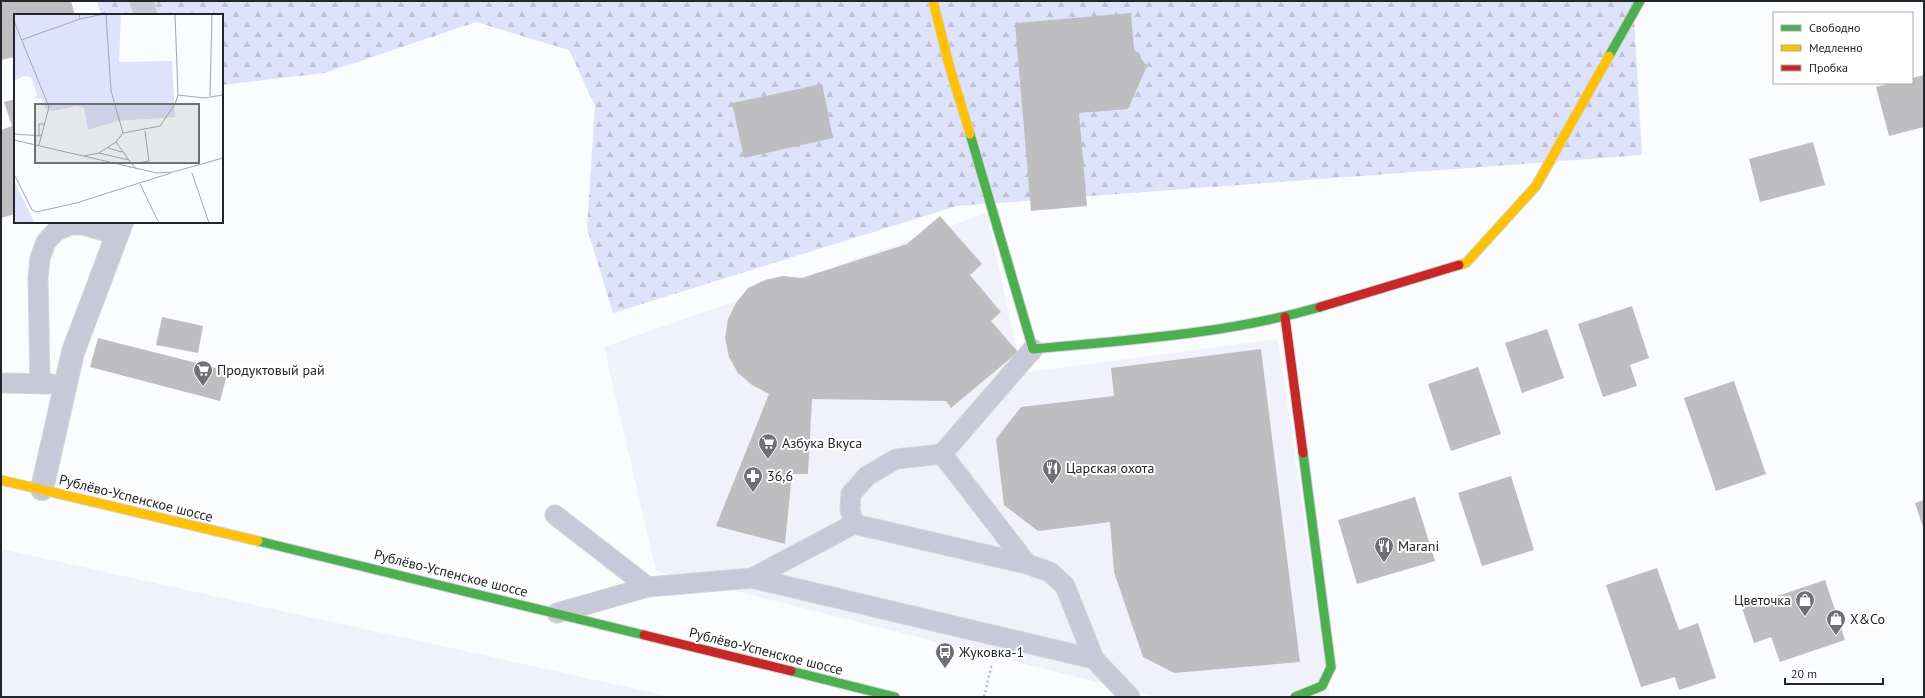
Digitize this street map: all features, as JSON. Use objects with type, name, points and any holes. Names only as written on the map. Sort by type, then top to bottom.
[{"type":"street","points":[[141,1],[146,14]]},
{"type":"street","points":[[932,1],[1033,349],[1168,336],[1285,317],[1466,263],[1536,186],[1640,1]]},
{"type":"street","points":[[42,489],[73,352],[120,228]]},
{"type":"street","points":[[1285,317],[1331,667],[1322,686],[1301,696],[1295,697]]},
{"type":"street","name":"Рублёво-Успенское шоссе","points":[[1,480],[557,613],[895,697]]},
{"type":"lane","points":[[40,384],[38,278],[40,258],[46,242],[56,231],[70,225],[120,228]]},
{"type":"lane","points":[[854,524],[850,510],[851,494],[867,476],[896,459],[942,454],[1033,349]]},
{"type":"lane","points":[[1,383],[66,384]]},
{"type":"lane","points":[[942,454],[1026,564]]},
{"type":"lane","points":[[555,515],[648,587]]},
{"type":"lane","points":[[752,578],[854,524],[1026,564],[1050,572],[1065,586],[1094,659],[1130,697]]},
{"type":"lane","points":[[557,613],[648,587],[752,578],[1094,659]]},
{"type":"path","points":[[984,697],[999,636]]},
{"type":"shaded area","points":[[987,213],[1022,373],[1278,339],[1330,697],[1156,697],[656,571],[604,347]]},
{"type":"shaded area","points":[[1,549],[673,697],[1,697]]},
{"type":"green space","points":[[97,1],[1633,1],[1642,155],[957,206],[613,313],[587,228],[595,106],[569,50],[476,22],[325,73],[223,85],[223,14],[101,14]]},
{"type":"building","points":[[8,1],[71,1],[75,14],[14,14],[14,57],[1,60],[1,3]]},
{"type":"building","points":[[1131,13],[1134,49],[1147,66],[1128,109],[1079,113],[1087,206],[1031,211],[1015,23]]},
{"type":"building","points":[[1924,75],[1924,127],[1889,136],[1876,87],[1888,84],[1913,84],[1913,78]]},
{"type":"building","points":[[822,84],[833,138],[744,158],[732,103]]},
{"type":"building","points":[[14,99],[14,214],[1,218],[1,130],[12,126],[4,102]]},
{"type":"building","points":[[1813,142],[1825,185],[1760,202],[1749,159]]},
{"type":"building","points":[[940,216],[982,264],[970,275],[1001,312],[991,321],[1018,352],[951,408],[946,401],[812,399],[808,474],[792,474],[785,544],[716,526],[769,394],[752,385],[738,373],[729,357],[725,338],[728,319],[736,303],[748,288],[765,280],[783,276],[802,278],[907,244]]},
{"type":"building","points":[[1632,306],[1649,358],[1630,365],[1637,386],[1603,397],[1578,324]]},
{"type":"building","points":[[162,317],[203,326],[198,353],[156,345]]},
{"type":"building","points":[[1547,329],[1564,378],[1522,393],[1505,343]]},
{"type":"building","points":[[98,338],[228,371],[220,401],[90,367]]},
{"type":"building","points":[[1261,349],[1300,662],[1174,673],[1143,657],[1114,572],[1110,522],[1038,531],[1004,505],[996,439],[1021,407],[1114,396],[1111,368]]},
{"type":"building","points":[[1478,367],[1501,434],[1451,451],[1428,384]]},
{"type":"building","points":[[1734,381],[1766,474],[1716,491],[1684,398]]},
{"type":"building","points":[[1511,476],[1534,550],[1482,566],[1458,493]]},
{"type":"building","points":[[1415,497],[1435,561],[1357,584],[1338,520]]},
{"type":"building","points":[[1924,500],[1924,530],[1915,503]]},
{"type":"building","points":[[1657,568],[1679,630],[1698,623],[1716,678],[1679,690],[1675,677],[1641,687],[1606,585]]},
{"type":"building","points":[[1825,580],[1845,640],[1780,662],[1771,637],[1754,643],[1742,608]]},
{"type":"traffic: fast","points":[[1609,56],[1640,1]]},
{"type":"traffic: fast","points":[[970,134],[1033,349],[1141,339],[1214,330],[1249,324],[1320,307]]},
{"type":"traffic: fast","points":[[1295,697],[1322,686],[1331,667],[1303,453]]},
{"type":"traffic: fast","points":[[258,541],[644,635]]},
{"type":"traffic: fast","points":[[791,671],[895,697]]},
{"type":"traffic: slow","points":[[933,1],[949,65],[970,134]]},
{"type":"traffic: slow","points":[[1459,265],[1466,263],[1536,186],[1609,56]]},
{"type":"traffic: slow","points":[[1,480],[258,541]]},
{"type":"traffic: jam","points":[[1320,307],[1459,265]]},
{"type":"traffic: jam","points":[[1285,317],[1303,453]]},
{"type":"traffic: jam","points":[[644,635],[791,671]]},
{"type":"place","name":"Продуктовый рай","points":[[203,387]]},
{"type":"place","name":"Азбука Вкуса","points":[[768,460]]},
{"type":"place","name":"Царская охота","points":[[1052,485]]},
{"type":"place","name":"36,6","points":[[753,493]]},
{"type":"place","name":"Marani","points":[[1384,563]]},
{"type":"place","name":"Цветочка","points":[[1805,617]]},
{"type":"place","name":"X&Co","points":[[1836,636]]},
{"type":"place","name":"Жуковка-1","points":[[945,669]]}]
